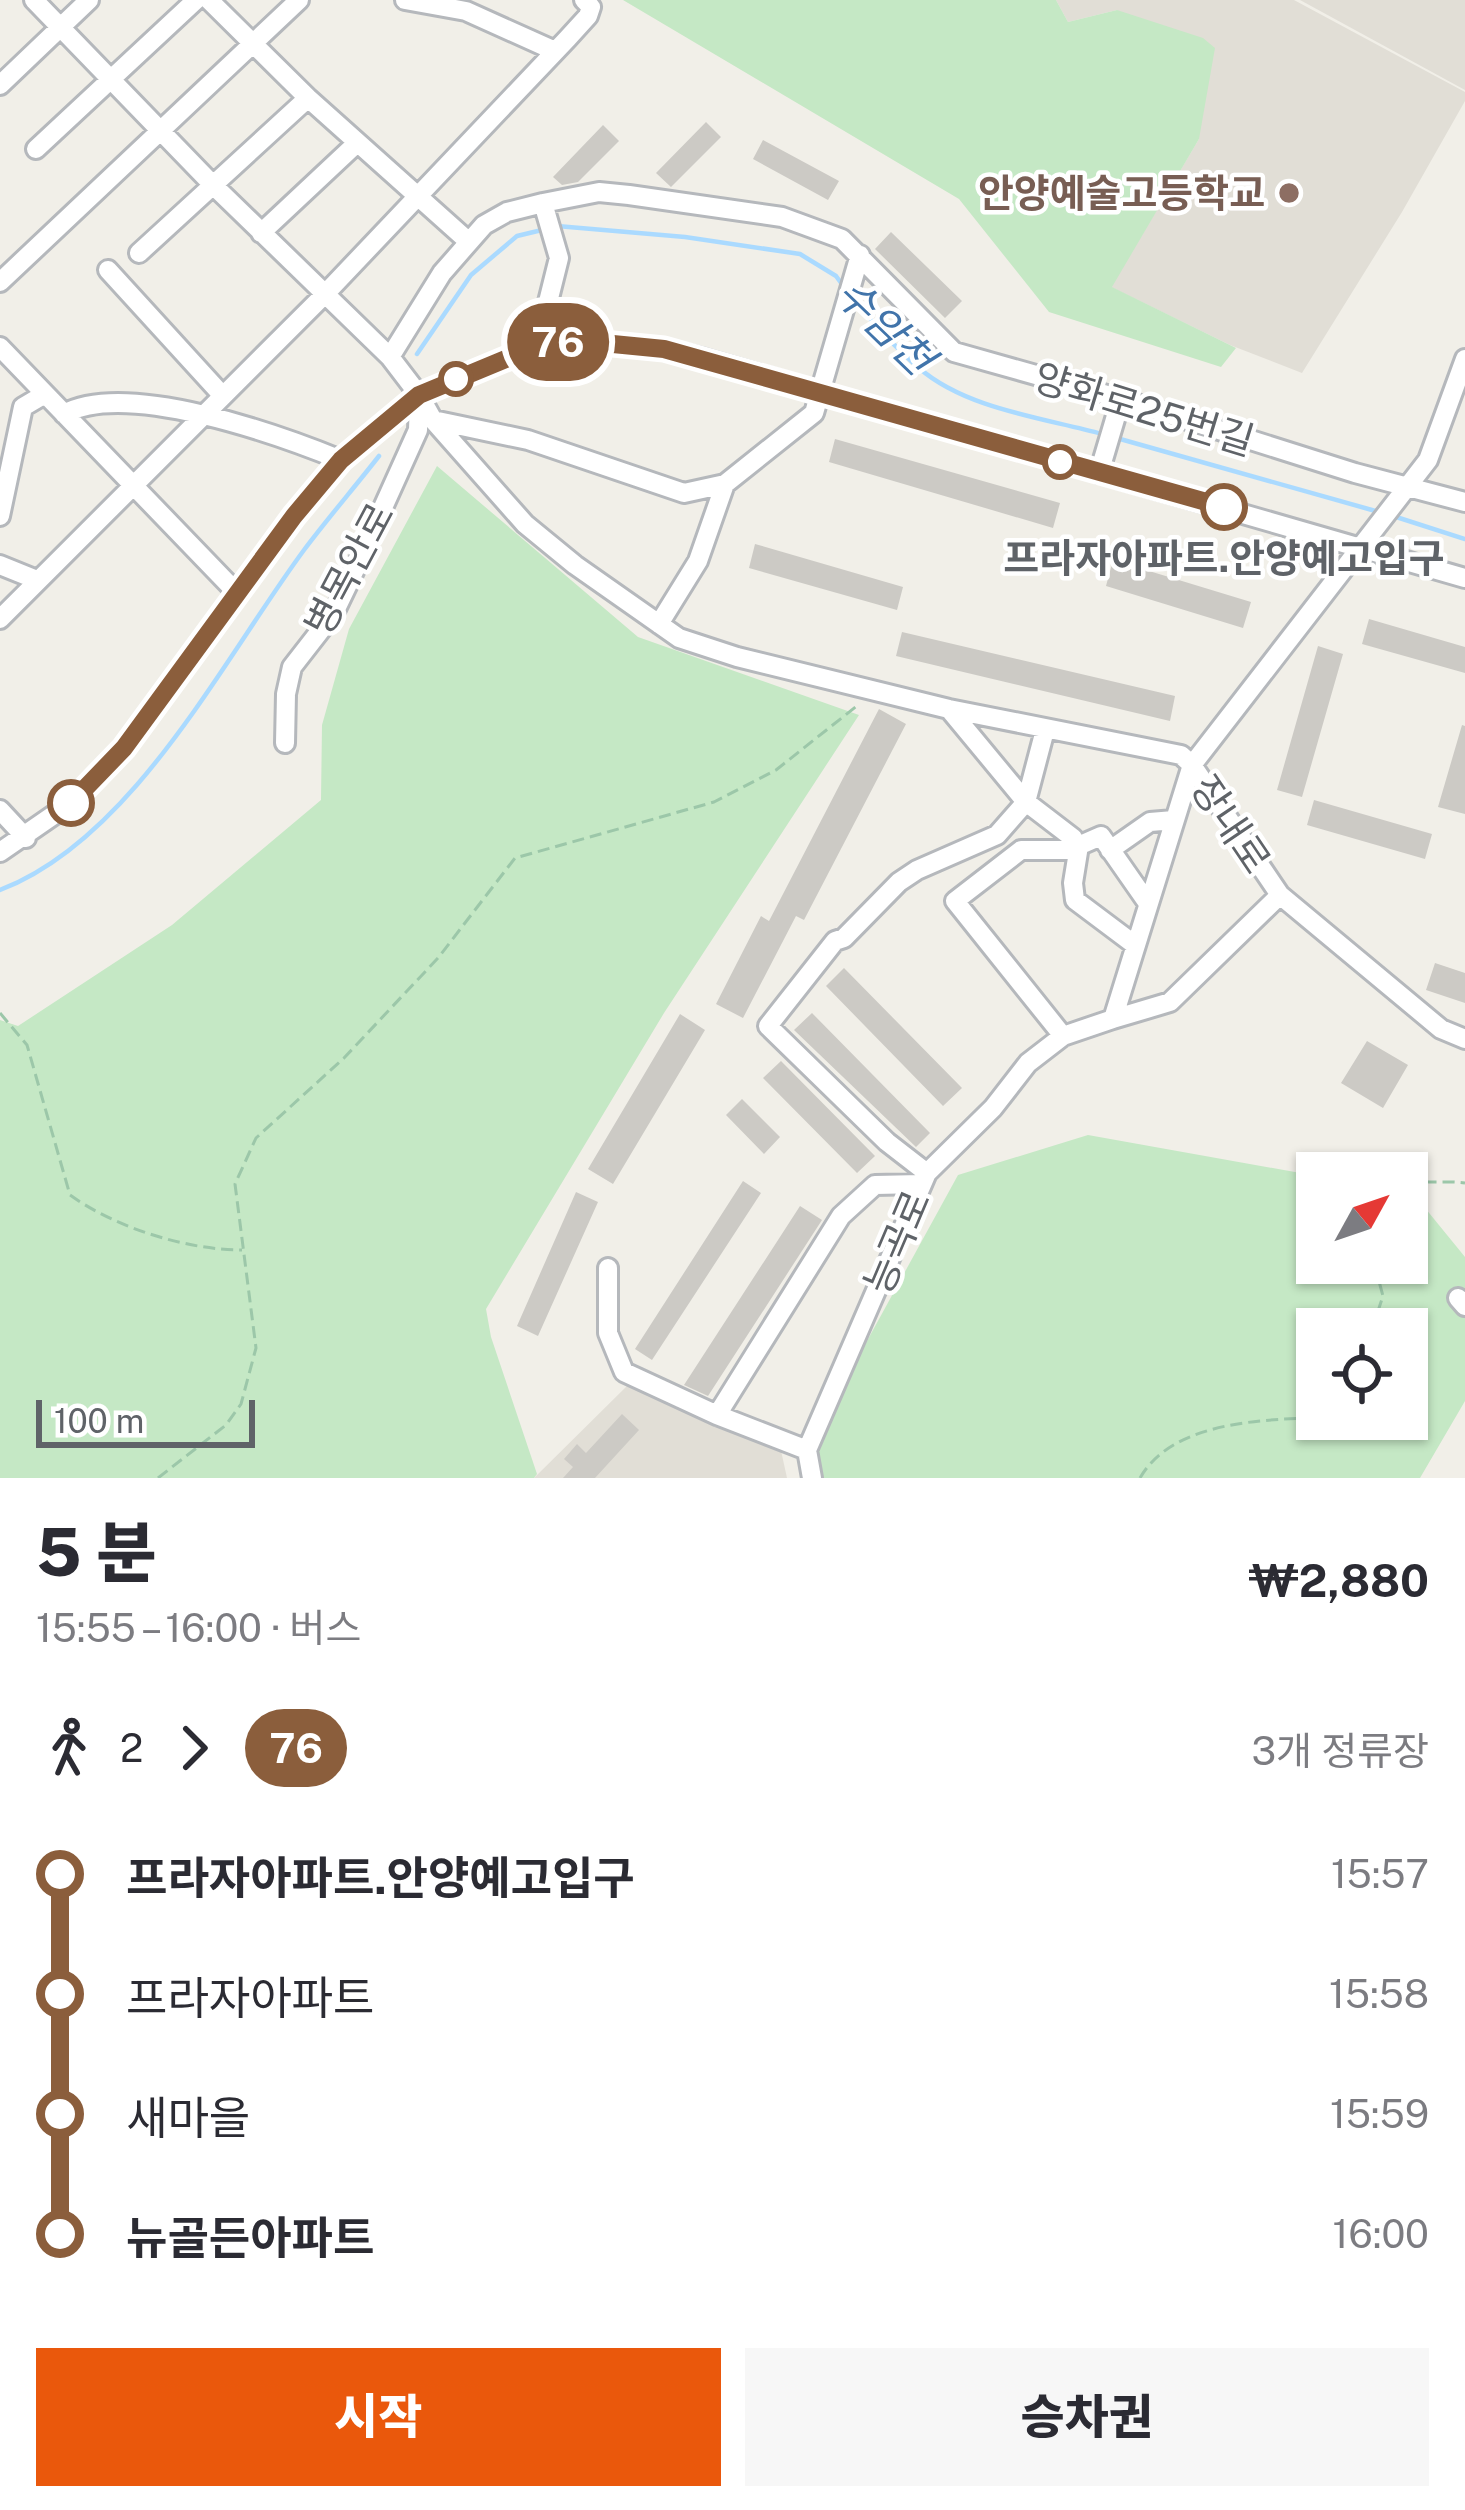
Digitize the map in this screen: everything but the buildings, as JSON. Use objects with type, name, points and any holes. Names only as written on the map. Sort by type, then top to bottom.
[{"type":"street","name":"장내로","points":[[34,0],[160,132],[390,357],[433,420],[525,524],[575,565],[680,638],[737,657],[949,709],[1181,755],[1280,895],[1441,1029],[1465,1040]]},
{"type":"street","points":[[0,85],[89,0]]},
{"type":"street","points":[[36,149],[196,0]]},
{"type":"street","points":[[209,0],[308,98],[469,242]]},
{"type":"street","points":[[0,282],[299,0]]},
{"type":"street","points":[[405,0],[466,11],[555,51]]},
{"type":"street","points":[[0,619],[326,292],[555,51],[588,16],[591,7],[584,0]]},
{"type":"street","points":[[140,253],[308,98]]},
{"type":"street","points":[[261,233],[357,143]]},
{"type":"street","name":"양화로25번길","points":[[390,357],[442,273],[484,225],[507,212],[599,192],[782,217],[842,239],[857,263],[954,352],[1119,406],[1407,490],[1465,502]]},
{"type":"street","points":[[537,346],[558,250],[544,207]]},
{"type":"street","points":[[433,420],[528,440],[684,493],[725,484],[814,412],[857,263]]},
{"type":"street","points":[[108,270],[223,395]]},
{"type":"street","name":"병목안로","points":[[0,853],[71,803],[124,748],[341,460],[419,395],[537,346],[572,340],[664,349],[819,394],[1102,463],[1465,578]]},
{"type":"street","points":[[0,347],[237,593]]},
{"type":"street","points":[[1113,1019],[1192,765],[1357,547],[1407,490],[1427,460],[1465,359]]},
{"type":"street","points":[[0,516],[23,407],[45,394]]},
{"type":"street","name":"병목안로","points":[[285,743],[292,667],[334,613],[358,563],[418,430],[419,395]]},
{"type":"street","name":"병목안로","points":[[64,414],[110,403],[155,404],[300,443],[341,460]]},
{"type":"street","points":[[1102,463],[1119,406]]},
{"type":"street","points":[[659,624],[698,561],[725,484]]},
{"type":"street","points":[[0,566],[38,580]]},
{"type":"street","points":[[949,709],[1026,802],[1073,838],[1077,846],[1075,900],[1135,945]]},
{"type":"street","points":[[924,1178],[768,1026],[836,941],[899,882],[997,835],[1026,802],[1045,730]]},
{"type":"street","points":[[0,810],[26,838]]},
{"type":"street","points":[[1110,850],[1150,822],[1174,820]]},
{"type":"street","points":[[997,835],[1021,850],[1069,850],[1101,836],[1147,902]]},
{"type":"street","points":[[1021,850],[955,901],[1063,1036]]},
{"type":"street","name":"능곡로","points":[[807,1450],[924,1178],[1028,1063],[1063,1036],[1170,1002],[1280,895]]},
{"type":"street","points":[[717,1414],[841,1216],[875,1185],[924,1178]]},
{"type":"street","points":[[608,1268],[608,1333],[624,1372],[807,1450],[812,1478]]},
{"type":"path","points":[[158,1478],[212,1438],[241,1405],[256,1348],[235,1184],[256,1138],[344,1058],[424,973],[515,858],[714,802],[776,770],[873,691]]},
{"type":"path","points":[[0,1012],[27,1046],[70,1196],[87,1208],[178,1240],[244,1250]]},
{"type":"path","points":[[1428,1181],[1465,1183]]},
{"type":"path","points":[[1140,1478],[1146,1467],[1177,1443],[1251,1420],[1296,1418]]},
{"type":"shaded area","name":"안양예술고등학교","points":[[1056,0],[1294,0],[1465,92],[1465,101],[1402,212],[1302,373],[1230,345],[1111,287],[1199,139],[1117,10],[1068,22]]},
{"type":"shaded area","points":[[1300,0],[1465,0],[1465,90]]},
{"type":"shaded area","points":[[630,1383],[780,1446],[787,1478],[534,1478]]},
{"type":"green space","points":[[623,0],[1056,0],[1068,22],[1117,10],[1203,38],[1215,48],[1199,139],[1112,287],[1236,348],[1221,367],[1049,312],[959,199]]},
{"type":"green space","points":[[437,466],[638,637],[859,715],[664,1013],[486,1309],[537,1474],[534,1478],[0,1478],[0,1020],[18,1026],[172,925],[321,800],[322,725],[349,629]]},
{"type":"green space","points":[[1088,1135],[1296,1172],[1296,1284],[1428,1284],[1428,1212],[1465,1257],[1465,1401],[1420,1478],[815,1478],[822,1423],[958,1175]]},
{"type":"waterway","name":"수암천","points":[[557,226],[685,237],[800,254],[836,276],[844,287]]},
{"type":"waterway","name":"수암천","points":[[417,354],[471,275],[517,236],[546,229]]},
{"type":"waterway","name":"수암천","points":[[855,301],[902,353],[938,382],[982,403],[1102,434]]},
{"type":"waterway","name":"수암천","points":[[1113,437],[1379,512]]},
{"type":"waterway","name":"수암천","points":[[0,890],[48,865],[92,831],[133,789],[207,693],[304,550],[379,456]]},
{"type":"waterway","name":"수암천","points":[[1390,515],[1465,539]]},
{"type":"bus line","name":"76","points":[[71,803],[124,748],[190,654],[341,460],[419,395],[537,346],[572,340],[664,349],[1224,507]]},
{"type":"place","name":"안양예술고등학교","points":[[1289,193]]},
{"type":"place","name":"프라자아파트.안양예고입구","points":[[1224,507]]}]
